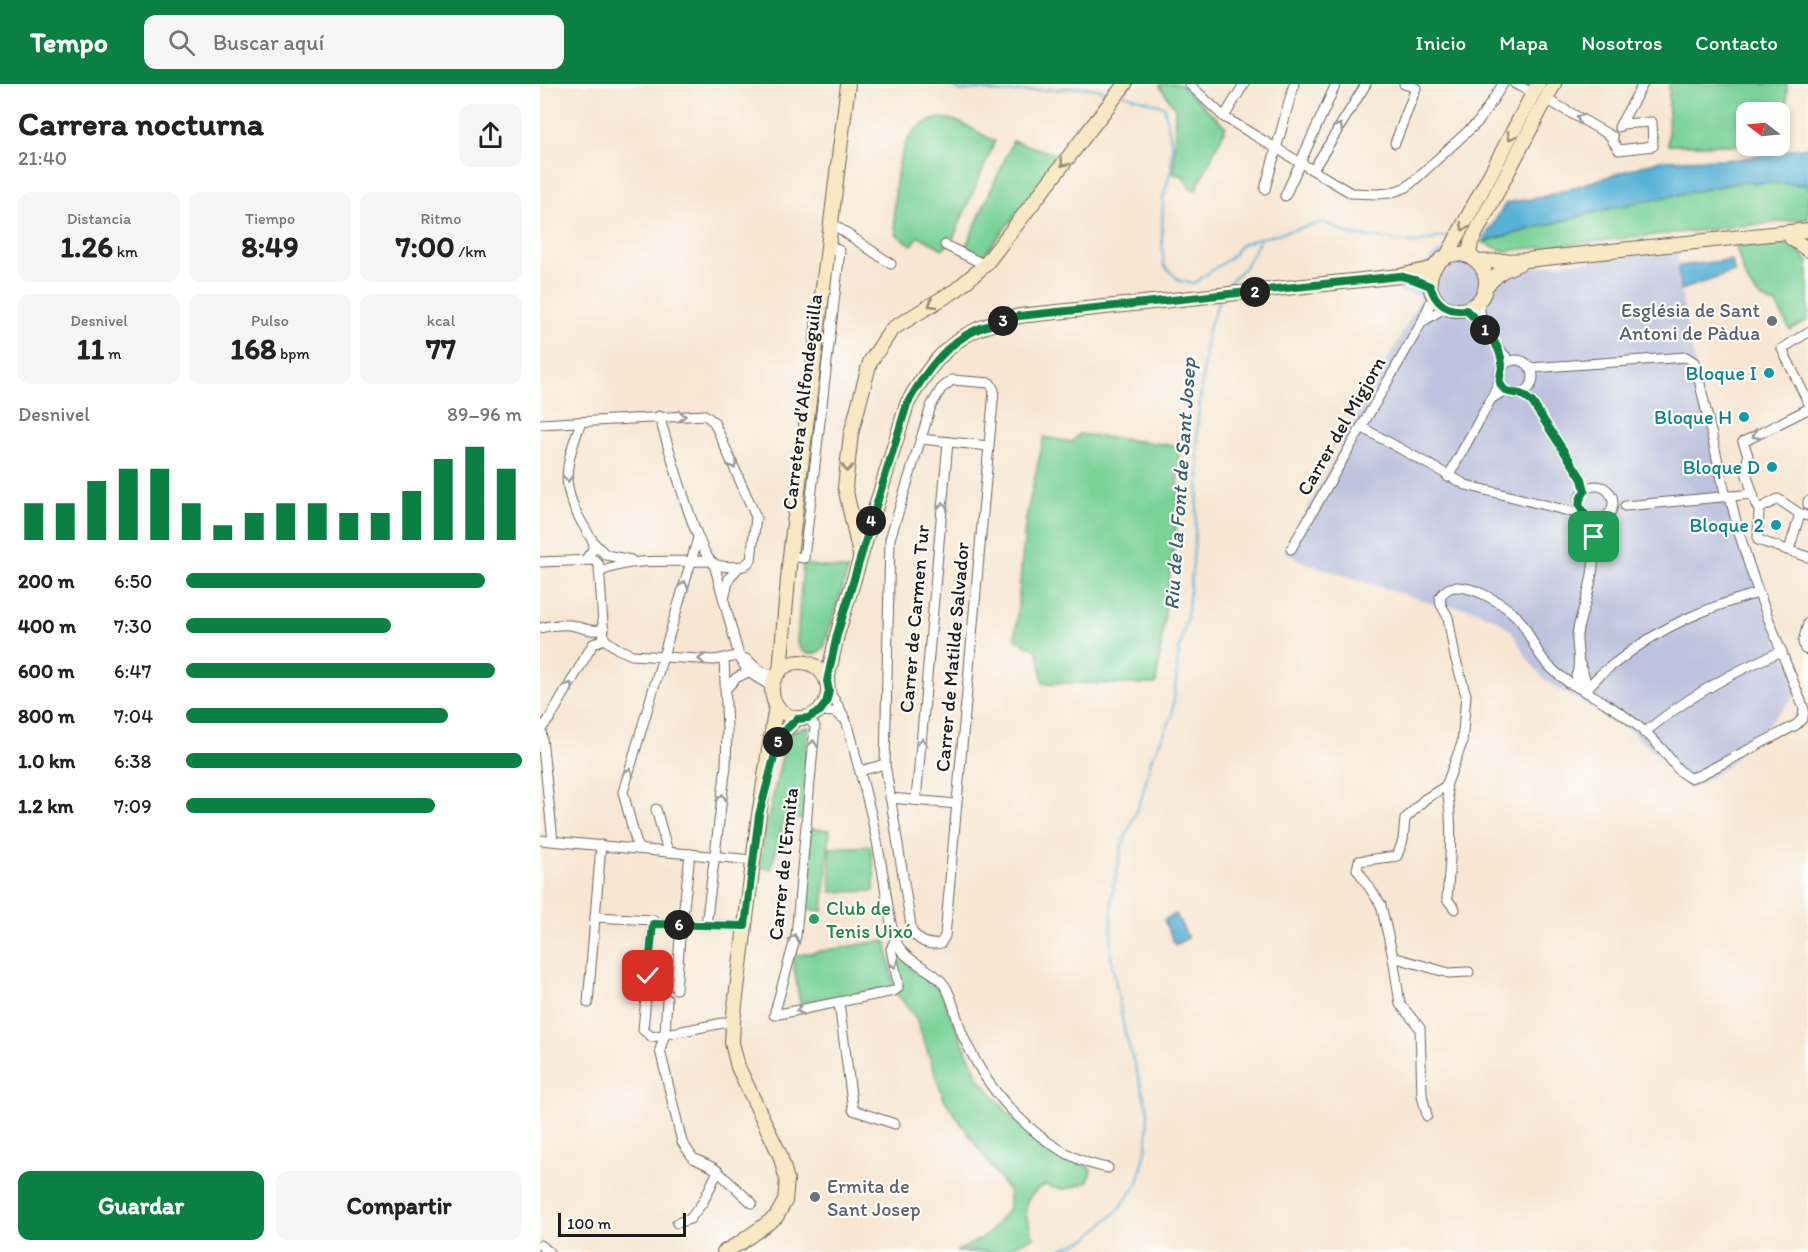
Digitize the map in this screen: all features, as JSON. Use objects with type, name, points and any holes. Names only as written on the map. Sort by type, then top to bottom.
[{"type":"main road","name":"Carretera d'Alfondeguilla","points":[[776,678],[848,84]]},
{"type":"main road","points":[[860,557],[845,487],[851,434],[870,362],[892,329],[956,290],[985,265],[1125,84]]},
{"type":"main road","points":[[1432,291],[1434,268],[1450,252],[1539,92],[1554,84]]},
{"type":"main road","points":[[1473,253],[1491,204],[1539,92]]},
{"type":"main road","points":[[1450,252],[1527,260],[1749,237],[1803,234],[1808,250]]},
{"type":"main road","points":[[1473,253],[1485,272],[1487,285]]},
{"type":"main road","points":[[1400,276],[1415,280],[1432,291],[1444,308],[1455,311],[1466,310],[1479,303],[1487,285],[1502,271],[1527,260]]},
{"type":"main road","points":[[759,815],[780,735],[826,703],[837,635],[907,404],[923,376],[944,352],[976,330],[1019,316],[1400,276],[1434,268]]},
{"type":"main road","name":"Carretera d'Alfondeguilla","points":[[788,587],[790,647],[804,663]]},
{"type":"main road","points":[[723,1252],[740,1243],[776,1217],[784,1201],[788,1180],[780,1155],[738,1067],[732,1043],[753,860],[776,705],[776,678],[788,664],[804,663],[826,655],[837,635]]},
{"type":"main road","points":[[804,663],[820,669],[828,686]]},
{"type":"main road","points":[[776,705],[784,714],[808,716]]},
{"type":"street","points":[[1189,84],[1224,117],[1351,193],[1377,194],[1390,193],[1407,187],[1479,121],[1503,84]]},
{"type":"street","points":[[1224,117],[1244,84]]},
{"type":"street","points":[[1264,189],[1294,84]]},
{"type":"street","points":[[1285,196],[1336,84]]},
{"type":"street","points":[[1313,170],[1366,84]]},
{"type":"street","points":[[1515,84],[1539,92],[1614,137]]},
{"type":"street","points":[[1621,124],[1652,122],[1653,146],[1619,150],[1612,140],[1643,84]]},
{"type":"street","points":[[1395,143],[1410,86]]},
{"type":"street","points":[[830,222],[891,264]]},
{"type":"street","points":[[945,245],[985,265]]},
{"type":"street","name":"Carrer del Migjorn","points":[[1291,549],[1422,322],[1432,291]]},
{"type":"street","points":[[1479,303],[1482,325]]},
{"type":"street","name":"Carrer del Migjorn","points":[[1422,322],[1444,308]]},
{"type":"street","points":[[1466,310],[1482,325],[1506,364]]},
{"type":"street","points":[[1806,337],[1782,349],[1808,402]]},
{"type":"street","points":[[1455,909],[1446,899],[1450,852],[1449,800],[1446,786],[1462,743],[1466,695],[1455,657],[1448,617],[1441,605],[1440,597],[1445,590],[1452,587],[1463,588],[1493,599],[1509,609],[1521,621],[1537,651],[1549,666],[1565,680],[1582,682],[1662,748],[1681,774],[1690,778],[1796,725],[1803,718],[1804,712],[1738,534],[1694,362],[1686,357],[1675,357],[1547,368],[1531,372]]},
{"type":"street","points":[[1448,477],[1491,399],[1502,386],[1500,371],[1506,364],[1524,362],[1531,372],[1529,387],[1532,402]]},
{"type":"street","name":"Carrer de Matilde Salvador","points":[[890,798],[912,932],[920,940],[932,945],[941,944],[945,936],[994,390],[990,383],[952,380],[940,389],[931,406],[921,439]]},
{"type":"street","points":[[1502,386],[1515,394],[1529,387]]},
{"type":"street","points":[[1520,393],[1532,402],[1582,479],[1585,491]]},
{"type":"street","points":[[1808,409],[1743,442],[1748,455],[1746,472],[1759,509],[1758,540],[1808,557]]},
{"type":"street","points":[[540,424],[705,415],[714,422],[756,517],[751,560],[739,567],[712,562],[624,560],[606,555],[594,543],[572,505],[567,481],[567,463],[581,422]]},
{"type":"street","points":[[659,416],[698,538],[712,562],[739,656],[748,672]]},
{"type":"street","points":[[1361,427],[1466,485],[1600,520],[1611,511],[1625,506],[1753,494]]},
{"type":"street","points":[[956,804],[890,798],[885,764],[890,539],[921,439],[989,446]]},
{"type":"street","name":"Carrer de Carmen Tur","points":[[916,800],[948,442]]},
{"type":"street","points":[[1582,479],[1608,491],[1613,499],[1625,506]]},
{"type":"street","points":[[1582,682],[1576,643],[1594,566],[1594,537],[1587,517],[1579,505],[1581,495],[1594,486]]},
{"type":"street","points":[[1611,511],[1613,499]]},
{"type":"street","points":[[1759,509],[1778,499],[1804,515],[1789,550]]},
{"type":"street","points":[[1563,510],[1579,505]]},
{"type":"street","points":[[1594,537],[1600,520]]},
{"type":"street","points":[[638,849],[623,792],[698,538]]},
{"type":"street","points":[[590,560],[594,543]]},
{"type":"street","points":[[540,562],[590,560],[599,565],[604,639]]},
{"type":"street","points":[[599,572],[641,561]]},
{"type":"street","points":[[724,600],[729,578],[739,567]]},
{"type":"street","points":[[1582,682],[1668,627],[1719,604],[1758,593]]},
{"type":"street","points":[[1808,622],[1803,642],[1805,649],[1808,650]]},
{"type":"street","points":[[540,628],[563,625],[595,632],[604,629]]},
{"type":"street","points":[[585,630],[593,644]]},
{"type":"street","points":[[604,639],[625,653],[714,660],[739,656],[748,660],[758,670],[776,678]]},
{"type":"street","points":[[553,841],[541,729],[550,718],[593,644],[604,639]]},
{"type":"street","points":[[1644,733],[1692,697],[1722,679],[1782,651]]},
{"type":"street","points":[[705,926],[726,766],[728,730],[724,658]]},
{"type":"street","points":[[725,690],[736,678],[748,672],[776,678]]},
{"type":"street","points":[[828,686],[846,719],[860,771],[879,849],[895,940],[910,959],[944,984],[971,1054],[987,1080],[1009,1108],[1052,1143],[1089,1162],[1108,1168]]},
{"type":"street","points":[[808,716],[834,712],[846,719]]},
{"type":"street","name":"Carrer de l'Ermita","points":[[808,716],[815,726],[796,936],[774,1015],[839,1003]]},
{"type":"street","points":[[860,771],[885,764]]},
{"type":"street","points":[[1427,1116],[1422,1095],[1420,1028],[1400,1004],[1393,957],[1381,905],[1357,869],[1359,861],[1397,856],[1405,819],[1425,799],[1446,786]]},
{"type":"street","points":[[656,809],[668,852]]},
{"type":"street","points":[[540,840],[753,860]]},
{"type":"street","points":[[588,1003],[601,845]]},
{"type":"street","points":[[675,989],[690,854]]},
{"type":"street","points":[[595,917],[681,925],[745,926]]},
{"type":"street","points":[[653,922],[643,1030],[652,1037],[733,1021]]},
{"type":"street","points":[[895,940],[891,949],[898,988],[839,1003],[853,1110],[895,1124]]},
{"type":"street","points":[[1393,957],[1449,973],[1469,972]]},
{"type":"street","points":[[667,999],[665,1033],[660,1050],[682,1142],[693,1158],[714,1167],[752,1203]]},
{"type":"street","points":[[677,1223],[690,1219],[703,1202],[718,1171]]},
{"type":"street","points":[[540,1245],[549,1252]]},
{"type":"shaded area","points":[[1454,246],[1475,251],[1483,259],[1489,272],[1677,251],[1680,288],[1696,369],[1724,487],[1772,628],[1802,689],[1726,767],[1690,791],[1634,734],[1544,679],[1530,662],[1511,631],[1496,619],[1468,608],[1439,606],[1303,562],[1284,552],[1419,302],[1420,298],[1416,294],[1400,292],[1398,272],[1424,264],[1437,252]]},
{"type":"green space","points":[[1161,84],[1180,84],[1226,127],[1196,190],[1189,187],[1183,176],[1172,173],[1174,169],[1175,108],[1160,86]]},
{"type":"green space","points":[[1669,84],[1787,84],[1787,102],[1736,102],[1736,145],[1668,145]]},
{"type":"green space","points":[[941,118],[962,124],[995,141],[952,241],[943,249],[919,236],[912,245],[896,234],[894,211],[897,174],[907,141],[921,125]]},
{"type":"green space","points":[[1013,141],[1062,156],[982,257],[965,248]]},
{"type":"green space","points":[[1742,182],[1808,185],[1808,219],[1504,251],[1482,242],[1616,207]]},
{"type":"green space","points":[[1779,243],[1796,247],[1808,262],[1808,320],[1790,330],[1776,304],[1759,296],[1748,282],[1736,246]]},
{"type":"green space","points":[[1079,434],[1179,446],[1178,513],[1156,684],[1043,683],[1038,651],[1015,639],[1026,517],[1044,437],[1072,442]]},
{"type":"green space","points":[[803,564],[848,570],[824,647],[817,653],[808,654],[801,650],[797,642]]},
{"type":"green space","points":[[809,727],[802,819],[785,817],[771,869],[760,867],[766,827],[786,739],[796,730]]},
{"type":"green space","points":[[810,829],[830,830],[823,911],[803,909]]},
{"type":"green space","points":[[870,846],[874,869],[874,891],[831,892],[830,848]]},
{"type":"green space","points":[[886,940],[894,987],[800,1003],[792,956]]},
{"type":"green space","points":[[894,948],[915,972],[935,983],[978,1077],[1008,1113],[1037,1139],[1068,1159],[1089,1167],[1091,1170],[1088,1181],[1077,1186],[1062,1189],[1045,1185],[1036,1190],[1030,1196],[1026,1208],[1034,1237],[1001,1252],[956,1252],[987,1235],[1009,1208],[1009,1192],[944,1099],[916,1018],[897,994]]},
{"type":"water","points":[[1808,147],[1808,185],[1742,182],[1611,208],[1482,242],[1506,203],[1543,197],[1661,160],[1790,156],[1790,150]]},
{"type":"water","points":[[1732,260],[1734,272],[1681,290],[1678,266]]},
{"type":"water","points":[[1176,914],[1188,938],[1175,945],[1164,920]]},
{"type":"waterway","points":[[950,84],[961,91],[977,89],[1003,93],[1085,87],[1112,92]]},
{"type":"waterway","points":[[1123,94],[1164,106],[1172,146],[1171,170],[1163,198],[1164,266],[1180,281],[1194,283],[1230,258],[1242,244],[1259,238]]},
{"type":"waterway","name":"Riu de la Font de Sant Josep","points":[[1223,289],[1245,267],[1261,238],[1324,222],[1351,235],[1416,243],[1452,235]]},
{"type":"waterway","name":"Riu de la Font de Sant Josep","points":[[1055,1252],[1088,1238],[1119,1209],[1138,1183],[1147,1146],[1148,1110],[1124,1029],[1111,956],[1112,896],[1122,846],[1142,797],[1151,760],[1172,717],[1179,650],[1187,616],[1193,562],[1199,480],[1197,429],[1207,333],[1219,300]]},
{"type":"place","name":"Església de Sant Antoni de Pàdua","points":[[1772,321]]},
{"type":"place","name":"Bloque I","points":[[1769,373]]},
{"type":"place","name":"Bloque H","points":[[1744,417]]},
{"type":"place","name":"Bloque D","points":[[1772,467]]},
{"type":"place","name":"Bloque 2","points":[[1776,525]]},
{"type":"place","name":"Club de Tenis Uixó","points":[[814,919]]},
{"type":"place","name":"Ermita de Sant Josep","points":[[815,1197]]},
{"type":"route","points":[[648,976],[653,924],[745,926],[759,815],[780,735],[797,719],[808,718],[820,711],[826,703],[829,691],[827,681],[837,635],[907,404],[923,376],[944,352],[976,330],[1019,316],[1400,276],[1415,280],[1430,286],[1433,297],[1444,308],[1455,311],[1466,310],[1482,325],[1497,349],[1502,367],[1499,382],[1502,387],[1509,393],[1520,393],[1532,402],[1582,479],[1585,491],[1581,495],[1579,505],[1589,519],[1594,537]]}]
